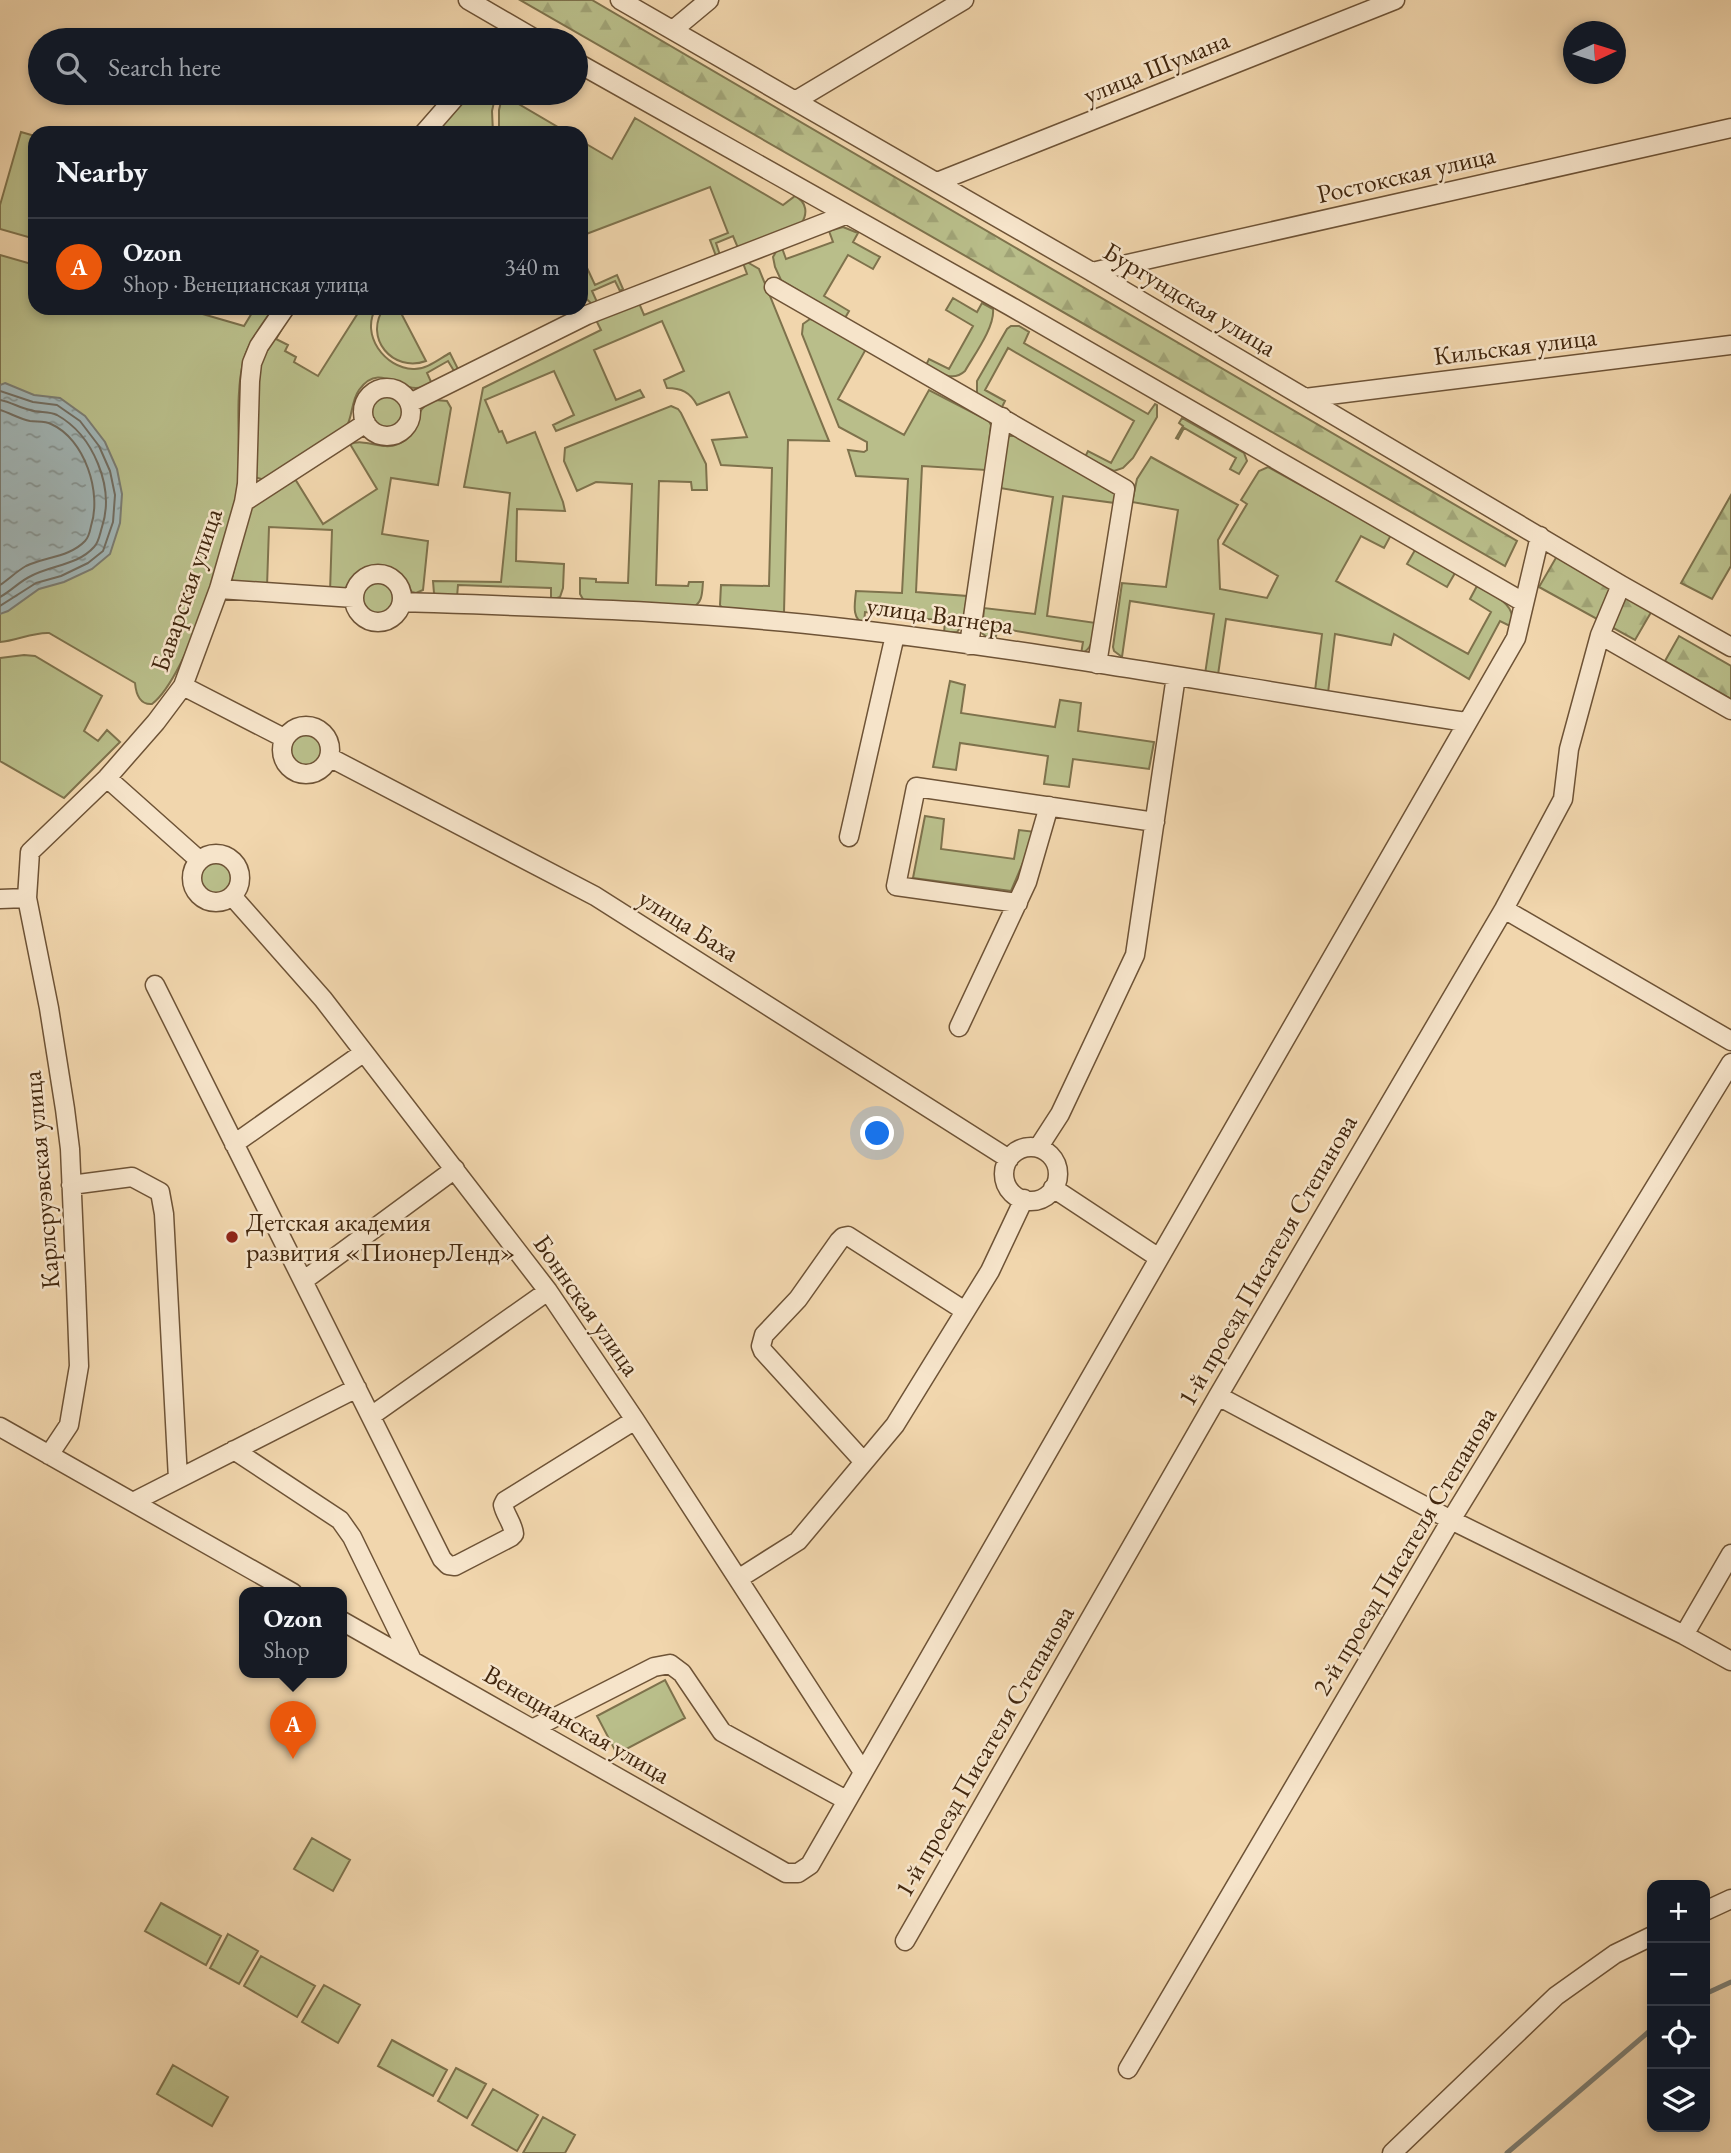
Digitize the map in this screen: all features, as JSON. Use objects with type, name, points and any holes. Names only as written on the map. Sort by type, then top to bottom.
[{"type":"street","points":[[468,0],[503,28]]},
{"type":"street","name":"Бургундская улица","points":[[620,0],[1092,272],[1731,647]]},
{"type":"street","points":[[673,30],[709,0]]},
{"type":"street","points":[[795,101],[964,0]]},
{"type":"street","name":"улица Шумана","points":[[937,182],[1395,0]]},
{"type":"street","points":[[588,69],[1010,306],[1523,602]]},
{"type":"street","points":[[431,126],[449,105]]},
{"type":"street","name":"Ростокская улица","points":[[1092,272],[1731,128]]},
{"type":"street","points":[[410,403],[587,316],[845,215]]},
{"type":"street","points":[[774,288],[1125,489],[1097,664]]},
{"type":"street","name":"Баварская улица","points":[[27,898],[30,852],[107,778],[156,722],[183,686],[219,589],[244,502],[252,363],[259,346],[280,315]]},
{"type":"street","name":"Кильская улица","points":[[1305,398],[1731,345]]},
{"type":"street","points":[[385,387],[400,391],[410,403],[410,419],[401,432],[385,436],[370,430],[366,424],[363,416],[365,400],[377,389],[385,387]]},
{"type":"street","points":[[969,645],[1002,417]]},
{"type":"street","points":[[244,502],[366,424]]},
{"type":"street","points":[[532,1729],[654,1667],[670,1664],[682,1673],[722,1732],[846,1800],[1516,638],[1540,536]]},
{"type":"street","points":[[376,573],[391,577],[397,582],[401,589],[402,602],[398,613],[392,618],[376,622],[362,616],[357,610],[354,598],[356,586],[361,580],[376,573]]},
{"type":"street","name":"1-й проезд Писателя Степанова","points":[[905,1941],[1218,1396],[1504,909],[1563,799],[1569,748],[1600,635],[1621,584]]},
{"type":"street","points":[[219,589],[354,598]]},
{"type":"street","name":"улица Вагнера","points":[[402,602],[708,616],[842,628],[1097,664],[1466,722]]},
{"type":"street","points":[[849,837],[895,635]]},
{"type":"street","points":[[1600,635],[1731,710]]},
{"type":"street","points":[[1038,1148],[1060,1114],[1135,955],[1176,677]]},
{"type":"street","points":[[183,686],[284,738]]},
{"type":"street","points":[[312,726],[325,734],[329,741],[329,757],[320,770],[304,774],[296,772],[284,762],[284,738],[296,727],[312,726]]},
{"type":"street","name":"улица Баха","points":[[329,757],[595,896],[1009,1159]]},
{"type":"street","points":[[107,778],[199,860]]},
{"type":"street","points":[[1018,902],[896,886],[916,787],[1155,822]]},
{"type":"street","points":[[960,1027],[1027,882],[1049,806]]},
{"type":"street","points":[[214,853],[229,857],[235,862],[240,881],[236,893],[222,902],[214,902],[200,896],[192,882],[194,866],[199,860],[214,853]]},
{"type":"street","name":"Боннская улица","points":[[232,896],[323,999],[548,1292],[635,1420],[863,1772]]},
{"type":"street","points":[[0,899],[27,898]]},
{"type":"street","name":"Карлсруэвская улица","points":[[27,898],[58,1060],[70,1149],[79,1366],[69,1425],[49,1455]]},
{"type":"street","points":[[1504,909],[1731,1041]]},
{"type":"street","points":[[155,985],[442,1559],[448,1565],[455,1566],[511,1538],[513,1528],[504,1510],[505,1501],[635,1420]]},
{"type":"street","points":[[234,1143],[363,1053]]},
{"type":"street","name":"2-й проезд Писателя Степанова","points":[[1128,2069],[1451,1520],[1731,1063]]},
{"type":"street","points":[[1038,1148],[1046,1151],[1056,1164],[1058,1172],[1053,1188],[1040,1199],[1024,1199],[1010,1190],[1006,1183],[1005,1167],[1009,1159],[1022,1149],[1038,1148]]},
{"type":"street","points":[[303,1281],[455,1169]]},
{"type":"street","points":[[71,1185],[132,1177],[160,1192],[164,1214],[178,1479]]},
{"type":"street","points":[[1053,1188],[1159,1258]]},
{"type":"street","points":[[738,1579],[798,1541],[895,1425],[990,1270],[1024,1199]]},
{"type":"street","points":[[864,1462],[763,1352],[761,1346],[764,1335],[798,1299],[843,1237],[848,1236],[965,1311]]},
{"type":"street","points":[[371,1416],[548,1292]]},
{"type":"street","points":[[133,1502],[357,1388]]},
{"type":"street","points":[[1218,1396],[1451,1520],[1731,1661]]},
{"type":"street","points":[[0,1427],[282,1587]]},
{"type":"street","points":[[234,1450],[340,1520],[352,1537],[412,1660]]},
{"type":"street","points":[[1684,1635],[1731,1554]]},
{"type":"street","name":"Венецианская улица","points":[[347,1624],[786,1873],[798,1873],[810,1865],[846,1800]]},
{"type":"street","points":[[1710,1909],[1731,1899]]},
{"type":"street","points":[[1392,2153],[1556,1996],[1615,1954],[1647,1938]]},
{"type":"green space","points":[[520,0],[592,0],[1517,541],[1505,566],[588,39],[588,28],[569,28]]},
{"type":"green space","points":[[458,105],[493,105],[493,126],[438,126]]},
{"type":"green space","points":[[500,105],[520,105],[556,126],[499,126]]},
{"type":"green space","points":[[635,118],[783,205],[795,196],[805,208],[805,216],[801,224],[738,248],[733,236],[716,243],[720,255],[716,256],[710,240],[728,233],[710,187],[588,233],[588,145],[612,159]]},
{"type":"green space","points":[[21,132],[28,134],[28,237],[0,229],[0,205]]},
{"type":"green space","points":[[843,227],[858,233],[853,242],[880,257],[873,269],[848,255],[824,296],[849,311],[845,318],[781,280],[773,257],[777,250],[782,248],[786,259],[833,242],[829,231]]},
{"type":"green space","points":[[0,255],[28,263],[28,315],[206,315],[244,326],[251,315],[268,315],[249,345],[241,373],[238,404],[238,482],[219,565],[194,634],[166,689],[152,704],[144,703],[139,698],[135,683],[49,633],[0,642]]},
{"type":"green space","points":[[747,262],[759,269],[829,441],[788,440],[784,613],[723,609],[720,605],[721,585],[769,586],[772,468],[721,465],[712,440],[747,437],[729,392],[697,405],[685,392],[667,388],[664,380],[684,371],[662,321],[594,350],[616,400],[640,390],[644,397],[556,431],[553,425],[574,415],[554,371],[485,400],[499,432],[502,431],[507,443],[535,432],[563,502],[565,511],[517,509],[516,561],[564,564],[560,597],[551,600],[551,588],[458,585],[457,597],[437,596],[434,593],[433,581],[501,582],[510,493],[464,487],[483,388],[601,330],[596,320],[639,303],[644,315],[747,274],[743,263]]},
{"type":"green space","points":[[588,270],[595,285],[617,275],[623,289],[620,291],[615,281],[592,291],[597,302],[592,304],[588,300]]},
{"type":"green space","points":[[953,298],[977,312],[982,303],[993,309],[993,316],[965,371],[950,376],[926,365],[929,359],[949,369],[973,326],[946,310]]},
{"type":"green space","points":[[357,315],[373,315],[373,339],[393,363],[418,369],[450,353],[458,369],[454,371],[448,361],[427,373],[432,384],[418,388],[373,378],[356,394],[346,428],[265,480],[254,477],[256,368],[279,325],[283,327],[276,339],[288,345],[285,351],[296,357],[294,362],[318,376]]},
{"type":"green space","points":[[380,315],[402,315],[426,361],[403,362],[385,350],[379,341]]},
{"type":"green space","points":[[810,319],[866,349],[838,399],[904,435],[929,390],[989,421],[991,425],[986,470],[922,466],[916,592],[967,596],[963,624],[957,632],[944,633],[945,621],[865,612],[864,624],[857,618],[856,591],[902,593],[908,479],[856,476],[848,450],[864,452],[867,450],[867,442],[839,427],[802,334],[803,324]]},
{"type":"green space","points":[[1011,326],[1019,326],[1029,332],[1024,343],[1148,414],[1155,404],[1157,405],[1157,417],[1133,458],[1123,468],[1114,471],[1085,457],[1088,451],[1111,463],[1134,421],[1008,348],[985,390],[1005,401],[1001,409],[977,394],[977,381]]},
{"type":"green space","points":[[387,395],[399,399],[403,411],[399,423],[387,427],[375,423],[371,411],[375,399]]},
{"type":"green space","points":[[435,400],[447,401],[451,408],[438,485],[391,478],[382,534],[428,541],[423,590],[412,592],[398,573],[387,567],[374,566],[357,573],[343,591],[330,592],[332,530],[269,527],[267,587],[233,583],[232,578],[252,506],[295,479],[323,524],[377,489],[350,444],[362,442],[392,446],[406,440],[422,409]]},
{"type":"green space","points":[[671,406],[681,413],[706,464],[707,490],[692,490],[691,482],[659,481],[656,585],[688,586],[689,582],[703,582],[700,600],[693,607],[584,601],[580,594],[580,578],[596,579],[596,582],[628,583],[632,484],[596,482],[577,491],[564,461],[565,448]]},
{"type":"green space","points":[[1182,418],[1244,453],[1247,461],[1239,474],[1230,469],[1236,458],[1184,428],[1178,439],[1176,438],[1183,426],[1179,423]]},
{"type":"green space","points":[[1018,436],[1115,494],[1115,503],[1063,496],[1047,616],[1096,623],[1091,645],[1081,654],[1083,642],[998,628],[995,640],[982,633],[984,608],[1035,614],[1053,497],[1000,488],[1007,438]]},
{"type":"green space","points":[[1151,457],[1238,505],[1218,540],[1220,589],[1267,598],[1278,576],[1223,544],[1247,504],[1241,500],[1259,471],[1268,467],[1391,535],[1384,548],[1361,536],[1336,581],[1468,654],[1491,612],[1470,599],[1477,586],[1508,606],[1513,619],[1512,627],[1500,621],[1469,679],[1394,634],[1391,645],[1335,634],[1328,693],[1315,691],[1322,634],[1226,619],[1218,675],[1205,674],[1214,614],[1130,601],[1122,657],[1113,647],[1122,583],[1166,587],[1178,510],[1132,502],[1137,479]]},
{"type":"green space","points":[[1731,495],[1731,566],[1712,599],[1681,583]]},
{"type":"green space","points":[[1415,550],[1455,573],[1447,587],[1407,564]]},
{"type":"green space","points":[[1557,556],[1653,609],[1635,640],[1539,587]]},
{"type":"green space","points":[[378,582],[390,586],[394,598],[390,610],[378,614],[366,610],[362,598],[366,586]]},
{"type":"green space","points":[[1679,636],[1731,666],[1731,699],[1665,661]]},
{"type":"green space","points":[[35,656],[102,696],[84,731],[98,741],[107,730],[120,742],[64,798],[0,761],[0,658]]},
{"type":"green space","points":[[950,681],[965,685],[961,713],[1055,727],[1060,700],[1081,703],[1078,731],[1154,742],[1149,769],[1073,759],[1069,787],[1044,784],[1048,756],[960,743],[956,770],[933,767]]},
{"type":"green space","points":[[306,733],[318,737],[322,749],[318,761],[306,765],[294,761],[290,749],[294,737]]},
{"type":"green space","points":[[925,816],[944,819],[941,849],[1014,859],[1019,830],[1036,832],[1011,891],[913,878]]},
{"type":"green space","points":[[215,862],[227,866],[231,878],[227,890],[215,894],[203,890],[199,878],[203,866]]},
{"type":"green space","points":[[665,1680],[685,1718],[617,1754],[597,1716]]},
{"type":"green space","points":[[312,1838],[350,1860],[333,1891],[294,1869]]},
{"type":"green space","points":[[161,1903],[221,1936],[206,1965],[145,1931]]},
{"type":"green space","points":[[228,1934],[258,1951],[239,1984],[210,1968]]},
{"type":"green space","points":[[261,1956],[315,1986],[297,2017],[244,1986]]},
{"type":"green space","points":[[324,1985],[360,2005],[338,2043],[302,2022]]},
{"type":"green space","points":[[392,2040],[447,2070],[433,2096],[378,2066]]},
{"type":"green space","points":[[173,2065],[228,2097],[212,2126],[157,2094]]},
{"type":"green space","points":[[456,2068],[486,2084],[467,2118],[438,2101]]},
{"type":"green space","points":[[493,2089],[538,2115],[517,2151],[472,2125]]},
{"type":"green space","points":[[543,2117],[575,2135],[565,2153],[523,2153]]},
{"type":"water","points":[[5,383],[34,395],[60,398],[85,416],[105,442],[117,469],[122,494],[120,523],[110,554],[92,569],[64,582],[39,589],[0,614],[0,385]]},
{"type":"waterway","points":[[1710,1992],[1731,1982]]},
{"type":"waterway","points":[[1507,2153],[1647,2033]]},
{"type":"place","name":"Детская академия развития «ПионерЛенд»","points":[[232,1237]]},
{"type":"place","name":"Ozon","points":[[293,1759]]}]
